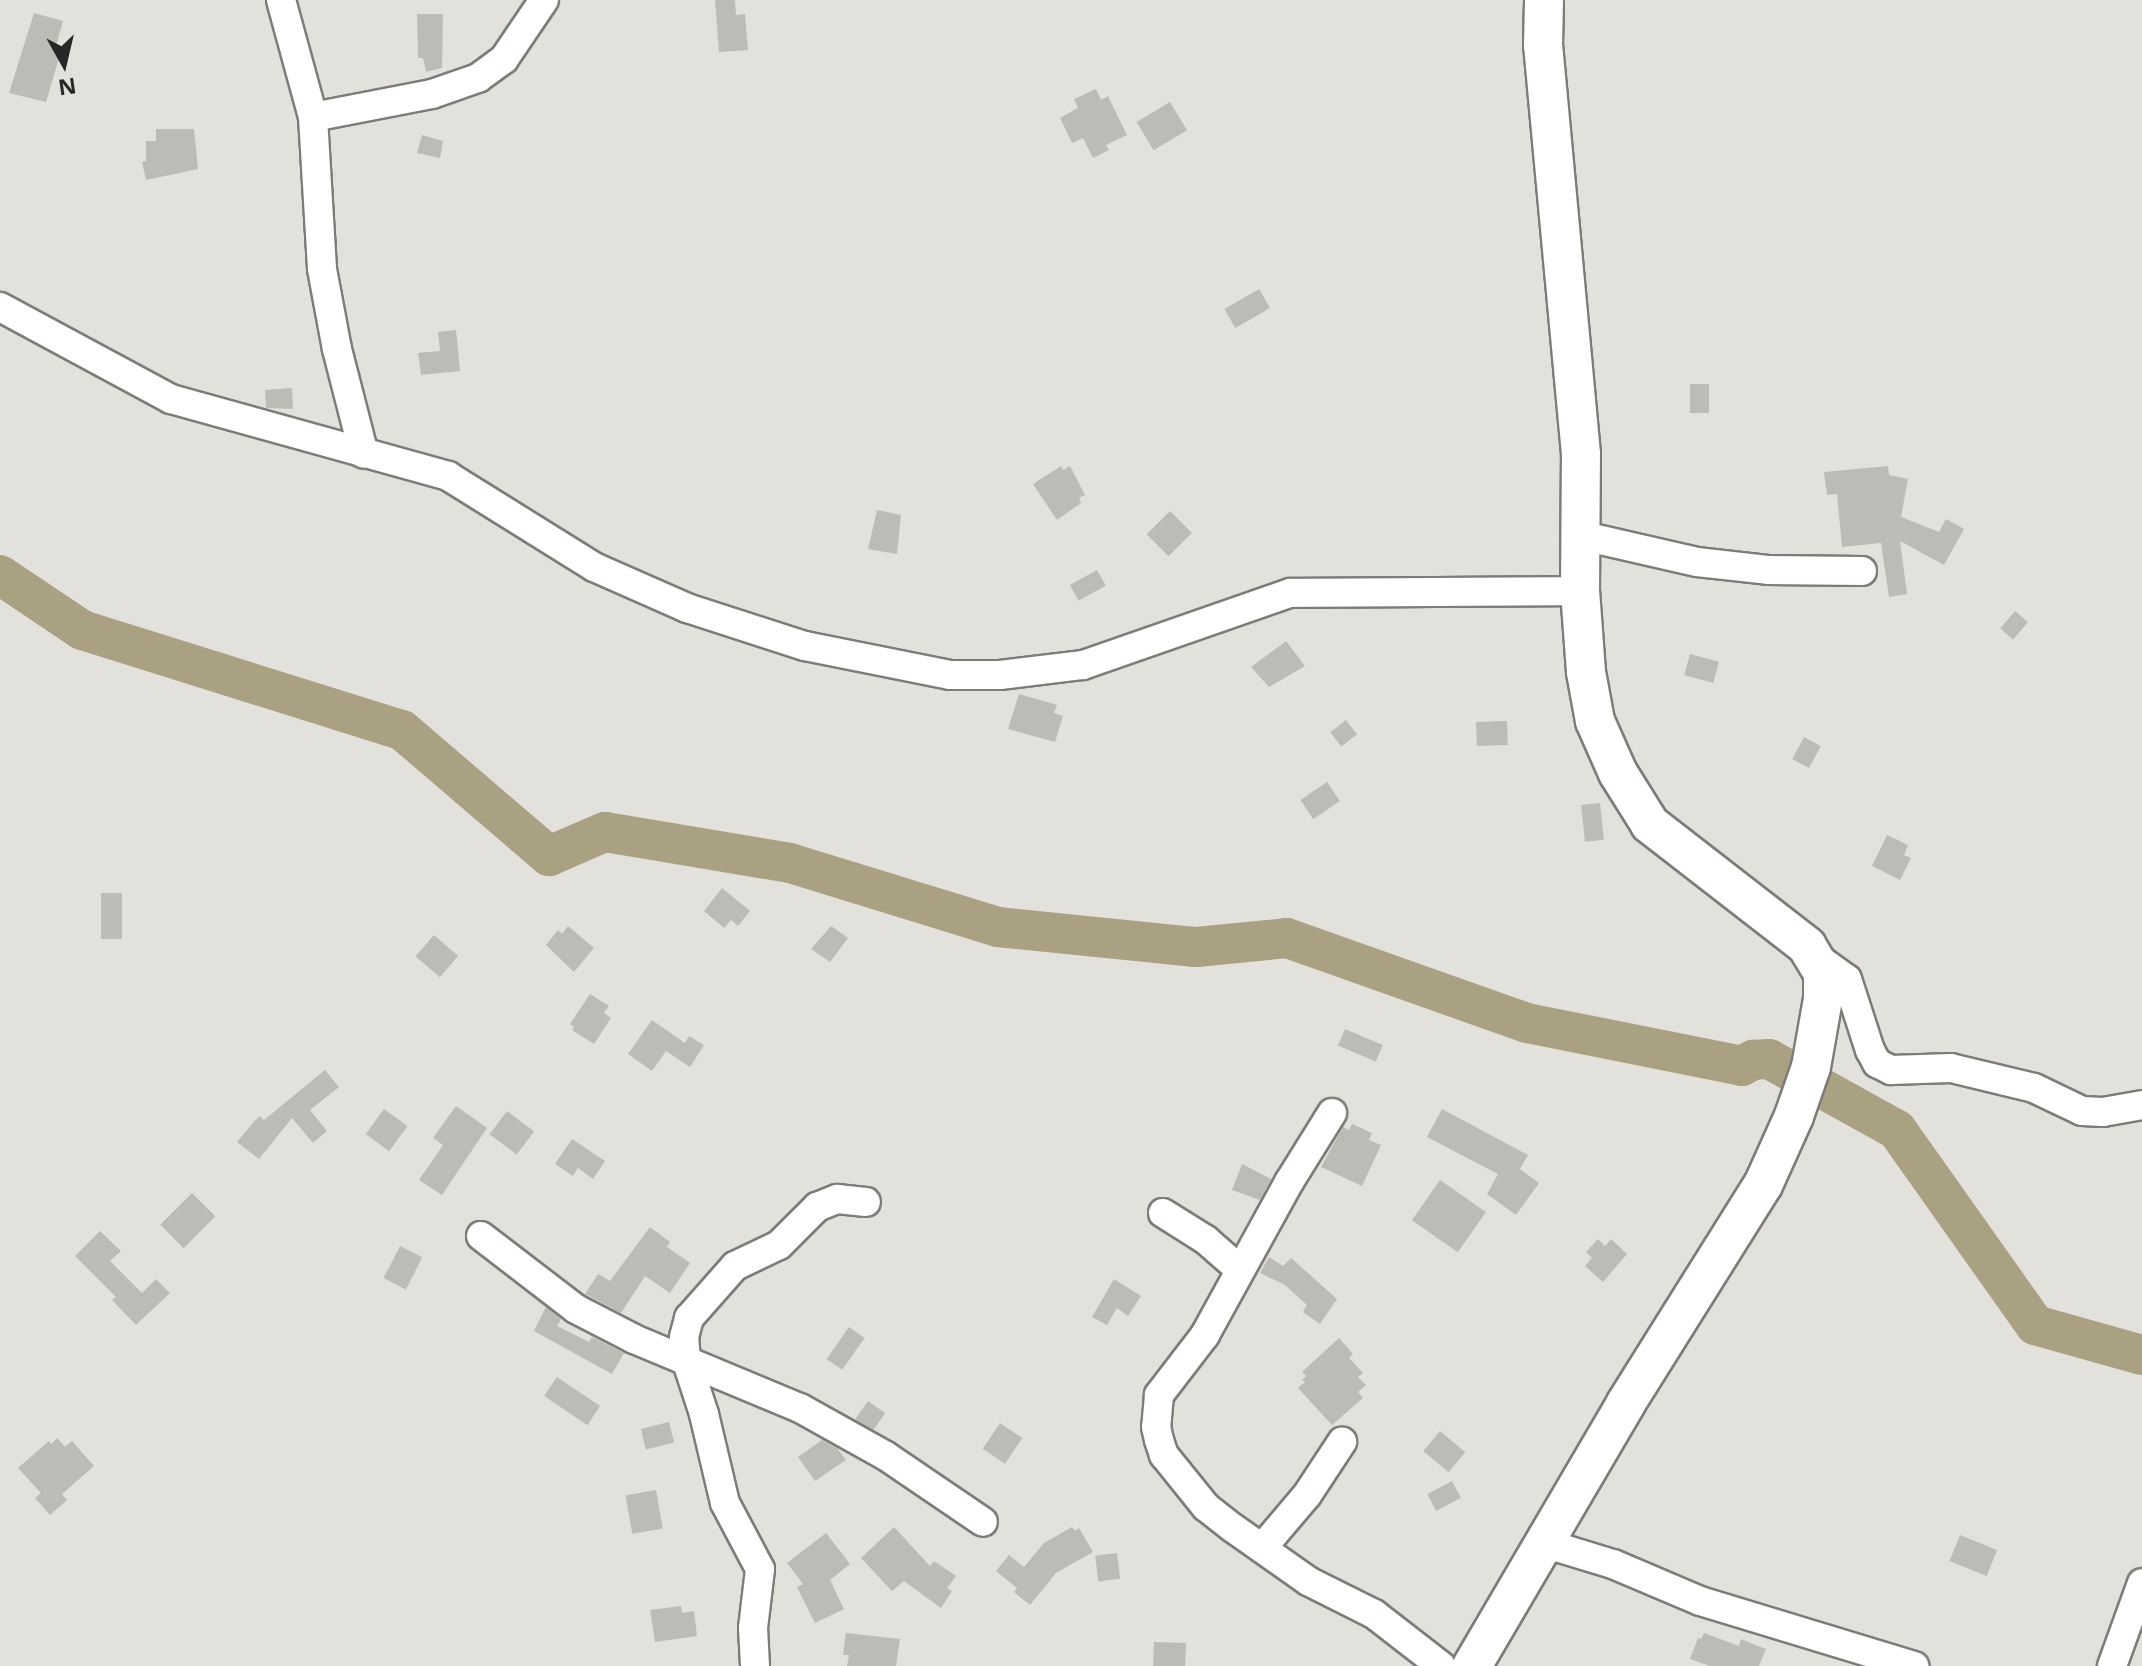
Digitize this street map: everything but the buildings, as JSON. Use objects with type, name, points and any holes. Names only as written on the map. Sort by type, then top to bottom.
[{"type":"main road","points":[[1472,1666],[1547,1544],[1634,1390],[1763,1185],[1794,1116],[1811,1067],[1823,999],[1823,973],[1807,946],[1650,824],[1618,773],[1595,721],[1586,672],[1580,591],[1581,454],[1543,45],[1544,0]]},
{"type":"street","points":[[281,0],[313,117],[322,269],[337,349],[364,454]]},
{"type":"street","points":[[313,117],[432,94],[478,78],[504,59],[544,0]]},
{"type":"street","points":[[0,307],[171,399],[448,476],[594,567],[687,608],[805,646],[960,676],[1000,675],[1083,665],[1290,593],[1580,591]]},
{"type":"street","points":[[1579,535],[1697,562],[1768,570],[1862,571]]},
{"type":"street","points":[[1815,956],[1847,979],[1870,1050],[1877,1063],[1891,1070],[1951,1068],[2034,1088],[2082,1111],[2103,1112],[2142,1105]]},
{"type":"street","points":[[1332,1113],[1239,1269],[1205,1335],[1159,1395],[1156,1427],[1164,1455],[1206,1507],[1308,1581],[1374,1614],[1441,1666]]},
{"type":"street","points":[[755,1666],[753,1628],[760,1569],[725,1503],[704,1414],[686,1359],[684,1337],[689,1318],[735,1266],[779,1245],[817,1207],[837,1199],[866,1202]]},
{"type":"street","points":[[1163,1213],[1206,1240],[1239,1269]]},
{"type":"street","points":[[481,1236],[576,1309],[800,1408],[886,1456],[983,1522]]},
{"type":"street","points":[[1262,1548],[1307,1495],[1342,1442]]},
{"type":"street","points":[[1547,1544],[1613,1564],[1700,1601],[1866,1658],[1914,1666]]},
{"type":"street","points":[[2112,1666],[2142,1583]]},
{"type":"waterway","points":[[0,575],[82,630],[402,730],[549,856],[605,832],[790,863],[998,927],[1196,947],[1287,938],[1527,1023],[1742,1066],[1753,1060],[1769,1059],[1897,1130],[2035,1325],[2142,1355]]}]
